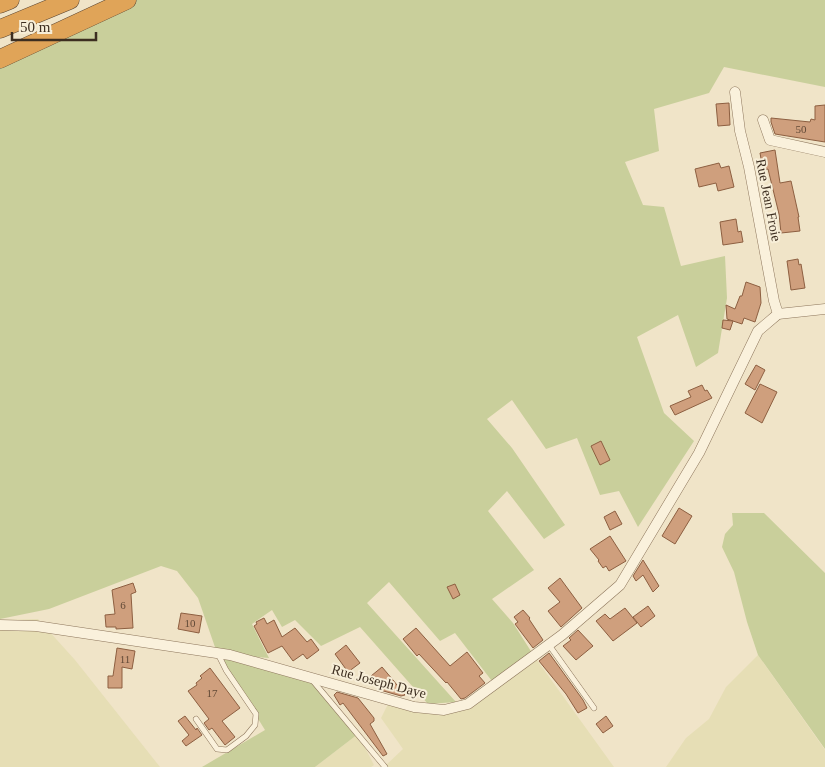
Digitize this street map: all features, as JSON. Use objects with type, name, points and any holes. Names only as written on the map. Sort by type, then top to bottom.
[{"type":"highway","points":[[0,4],[10,0]]},
{"type":"highway","points":[[0,29],[70,0]]},
{"type":"highway","points":[[0,59],[127,0]]},
{"type":"street","name":"Rue Jean Froie","points":[[734,92],[740,131],[778,314]]},
{"type":"street","points":[[763,120],[770,140],[825,152]]},
{"type":"street","points":[[778,314],[825,309]]},
{"type":"street","name":"Rue Joseph Daye","points":[[0,625],[36,626],[230,655],[414,707],[444,710],[468,704],[549,645],[620,585],[699,453],[758,331],[778,314]]},
{"type":"lane","points":[[549,645],[594,708]]},
{"type":"lane","points":[[196,719],[217,749],[227,750],[246,736],[255,725],[256,714],[226,670],[217,653]]},
{"type":"lane","points":[[311,678],[385,767]]},
{"type":"shaded area","points":[[38,619],[75,660],[160,767],[0,767],[0,620]]},
{"type":"shaded area","points":[[758,655],[825,750],[825,767],[666,767],[686,738],[709,719],[726,687]]},
{"type":"shaded area","points":[[534,656],[614,767],[384,767],[403,749],[381,718],[390,700],[431,709],[468,704]]},
{"type":"shaded area","points":[[358,734],[374,765],[371,767],[315,767]]},
{"type":"green space","points":[[136,0],[825,0],[825,87],[724,67],[709,93],[654,109],[659,151],[625,162],[643,205],[664,207],[681,266],[725,256],[727,298],[718,353],[696,367],[678,315],[637,337],[664,413],[694,441],[638,527],[619,491],[600,495],[577,438],[546,449],[512,400],[487,419],[512,448],[565,525],[544,539],[507,491],[488,511],[534,570],[492,599],[513,623],[534,656],[495,685],[455,633],[440,641],[389,582],[367,603],[456,702],[428,704],[360,627],[321,646],[295,620],[282,627],[272,610],[252,624],[269,658],[222,654],[311,678],[358,734],[315,767],[202,767],[265,730],[217,653],[198,598],[177,571],[161,566],[49,609],[0,619],[0,68]]},
{"type":"green space","points":[[732,513],[764,513],[825,573],[825,749],[758,655],[734,572],[722,547],[725,534],[733,525]]},
{"type":"building","points":[[729,103],[730,125],[718,126],[716,104]]},
{"type":"building","points":[[825,105],[825,142],[775,134],[771,118],[810,122],[811,119],[815,120],[815,106]]},
{"type":"building","points":[[775,150],[780,183],[791,181],[800,231],[781,233],[779,214],[768,169],[763,170],[760,153]]},
{"type":"building","points":[[719,163],[721,168],[729,166],[734,187],[718,191],[716,183],[699,187],[695,169]]},
{"type":"building","points":[[736,219],[738,232],[741,231],[743,242],[723,245],[720,222]]},
{"type":"building","points":[[798,259],[799,265],[801,264],[805,288],[791,290],[787,261]]},
{"type":"building","points":[[746,282],[760,287],[761,303],[755,322],[744,318],[742,324],[727,319],[726,305],[735,309],[740,296],[742,296]]},
{"type":"building","points":[[723,320],[733,321],[730,330],[722,328]]},
{"type":"building","points":[[756,365],[765,370],[755,390],[745,384]]},
{"type":"building","points":[[760,384],[777,392],[762,423],[745,413]]},
{"type":"building","points":[[702,385],[712,398],[675,415],[670,406],[691,397],[688,391]]},
{"type":"building","points":[[601,441],[610,460],[600,465],[591,446]]},
{"type":"building","points":[[679,508],[692,516],[675,544],[662,536]]},
{"type":"building","points":[[615,511],[622,524],[610,530],[604,517]]},
{"type":"building","points":[[610,536],[626,561],[609,571],[606,566],[603,568],[590,549]]},
{"type":"building","points":[[643,560],[659,586],[653,592],[643,575],[636,581],[633,576]]},
{"type":"building","points":[[560,578],[582,608],[561,627],[548,611],[560,602],[548,588]]},
{"type":"building","points":[[133,583],[136,592],[131,594],[133,628],[116,629],[116,627],[106,627],[105,615],[115,614],[112,590]]},
{"type":"building","points":[[455,584],[460,595],[453,599],[447,587]]},
{"type":"building","points":[[648,606],[655,616],[641,627],[633,617]]},
{"type":"building","points":[[625,608],[637,623],[613,641],[596,621],[605,614],[610,619]]},
{"type":"building","points":[[523,610],[543,640],[533,648],[515,624],[518,622],[514,617]]},
{"type":"building","points":[[181,613],[202,616],[199,633],[178,629]]},
{"type":"building","points":[[264,618],[267,624],[274,620],[282,637],[295,628],[307,642],[311,639],[319,650],[307,659],[303,654],[293,661],[282,646],[268,653],[254,626],[257,624],[256,622]]},
{"type":"building","points":[[416,628],[450,666],[467,652],[483,673],[479,676],[485,683],[461,699],[419,654],[417,656],[403,639]]},
{"type":"building","points":[[578,630],[593,646],[576,660],[563,646],[571,640],[569,638]]},
{"type":"building","points":[[346,645],[360,663],[348,672],[335,654]]},
{"type":"building","points":[[117,648],[135,651],[132,669],[122,667],[122,688],[108,688],[108,676],[113,676]]},
{"type":"building","points":[[549,653],[587,708],[578,713],[566,694],[539,661]]},
{"type":"building","points":[[382,667],[405,695],[401,696],[380,690],[371,676]]},
{"type":"building","points":[[210,668],[240,708],[222,721],[235,737],[225,745],[212,728],[209,730],[204,723],[209,719],[188,691],[197,685],[196,683],[202,678],[200,676]]},
{"type":"building","points":[[337,692],[358,698],[374,718],[374,721],[370,724],[387,754],[383,756],[343,703],[340,705],[334,695]]},
{"type":"building","points":[[185,716],[202,735],[186,746],[182,741],[189,735],[178,721]]},
{"type":"building","points":[[606,716],[613,726],[603,733],[596,724]]}]
